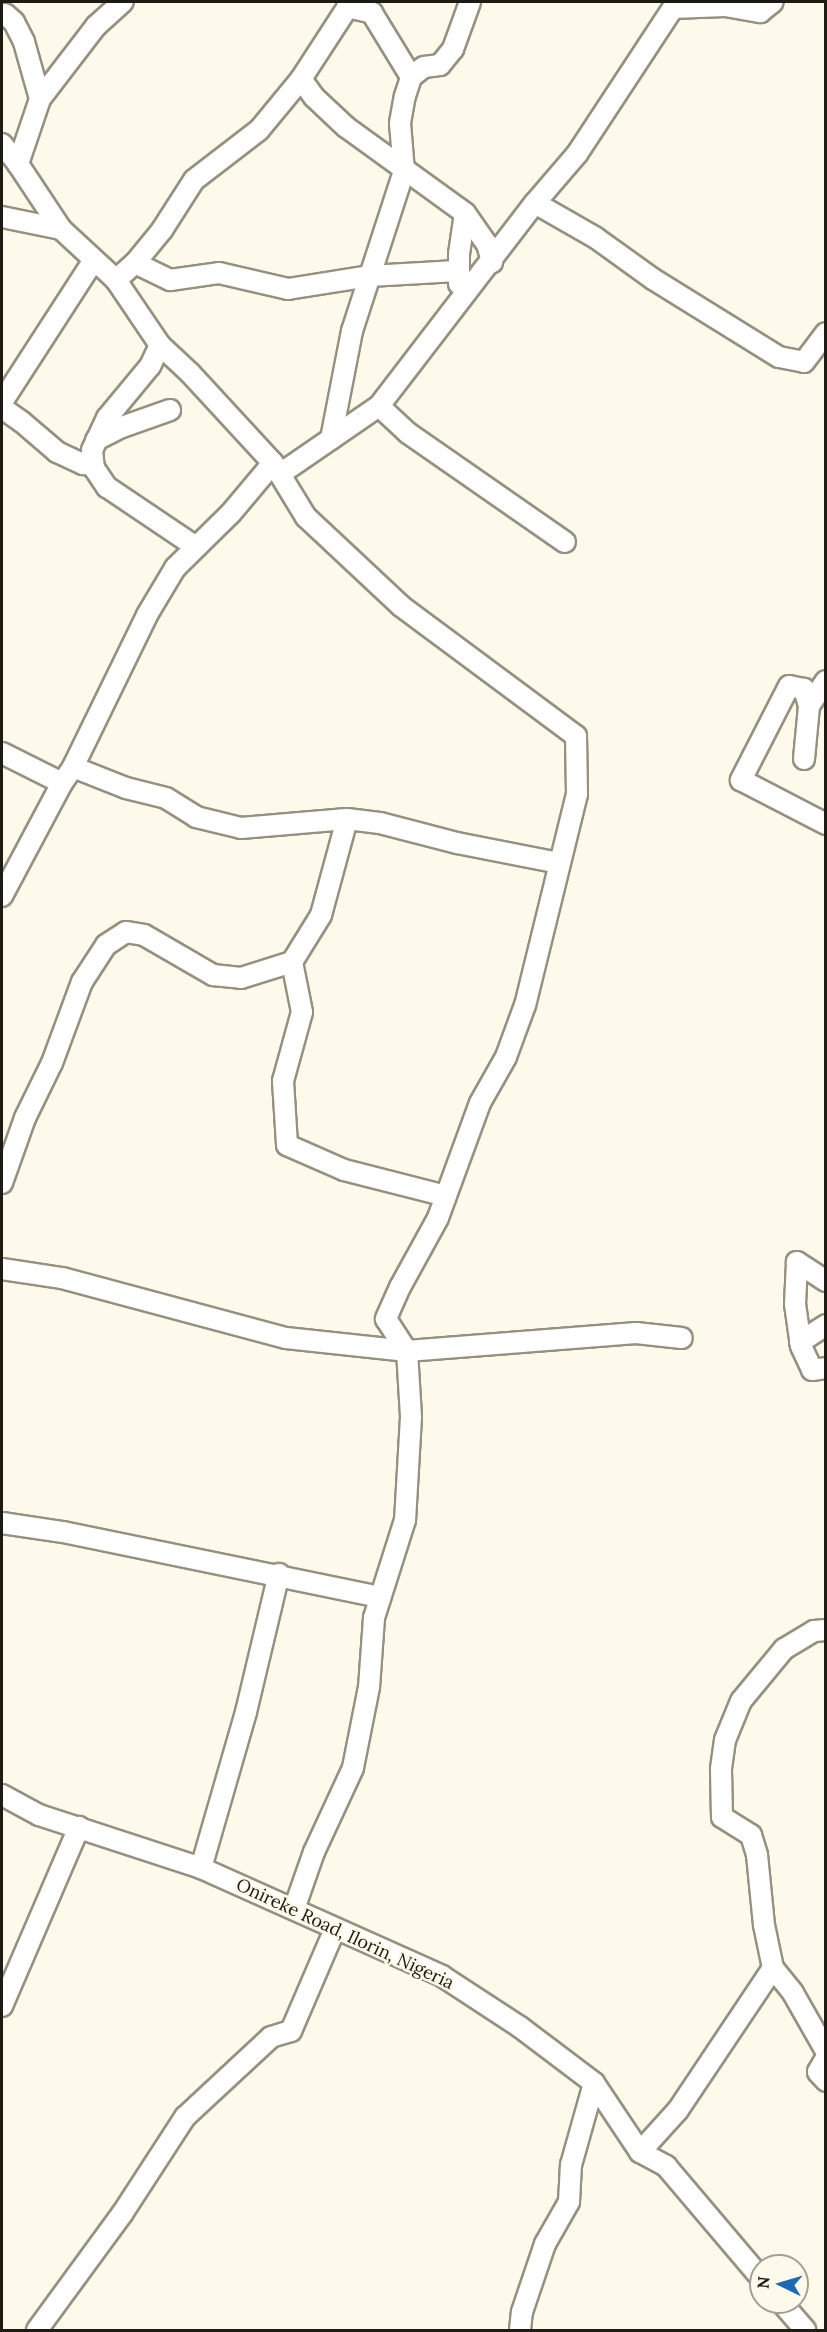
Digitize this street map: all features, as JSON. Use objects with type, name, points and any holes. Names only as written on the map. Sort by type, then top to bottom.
[{"type":"street","points":[[18,164],[40,99],[96,26],[123,2]]},
{"type":"street","points":[[331,439],[352,331],[404,171],[400,123],[411,77],[424,67],[440,65],[453,49],[470,2]]},
{"type":"street","points":[[2,896],[62,783],[73,767],[147,615],[175,568],[277,469],[331,439],[379,406],[462,297],[492,262],[535,203],[578,154],[669,5],[725,6],[760,12],[773,2]]},
{"type":"street","points":[[116,280],[135,263],[162,230],[194,180],[259,130],[302,79],[337,25],[344,3],[372,14],[411,77]]},
{"type":"street","points":[[7,12],[24,42],[40,99]]},
{"type":"street","points":[[302,79],[314,98],[346,127],[465,213],[486,244],[492,262]]},
{"type":"street","points":[[2,144],[61,229],[116,280],[160,345],[190,373],[277,469],[306,517],[401,606],[576,736],[577,794],[558,863],[525,1005],[506,1057],[480,1102],[438,1218],[400,1287],[386,1318],[407,1351],[411,1417],[405,1520],[374,1618],[369,1688],[353,1768],[314,1852],[294,1909]]},
{"type":"street","points":[[535,203],[596,238],[653,279],[779,357],[804,362],[825,333]]},
{"type":"street","points":[[462,297],[458,271],[465,213]]},
{"type":"street","points":[[2,217],[61,229]]},
{"type":"street","points":[[2,402],[94,260]]},
{"type":"street","points":[[135,263],[171,280],[219,273],[288,289],[369,276],[458,271]]},
{"type":"street","points":[[160,345],[150,366],[118,402],[96,440],[92,450],[94,468],[107,487],[196,547]]},
{"type":"street","points":[[379,406],[408,433],[565,542]]},
{"type":"street","points":[[2,408],[57,452],[83,464],[93,461]]},
{"type":"street","points":[[96,440],[122,427],[170,410]]},
{"type":"street","points":[[809,706],[825,681]]},
{"type":"street","points":[[804,759],[809,706],[804,689],[789,686],[741,780],[825,824]]},
{"type":"street","points":[[2,753],[62,783]]},
{"type":"street","points":[[73,767],[126,788],[166,798],[196,817],[241,828],[347,819],[380,823],[457,843],[558,863]]},
{"type":"street","points":[[2,1183],[25,1118],[52,1063],[82,982],[106,945],[126,932],[144,935],[213,975],[241,978],[292,962],[321,915],[347,819]]},
{"type":"street","points":[[292,962],[302,1012],[283,1081],[286,1145],[344,1170],[446,1196]]},
{"type":"street","points":[[825,1281],[797,1262],[795,1304],[800,1342],[812,1370],[825,1368]]},
{"type":"street","points":[[2,1269],[62,1278],[286,1338],[407,1351],[636,1333],[682,1338]]},
{"type":"street","points":[[800,1342],[825,1325]]},
{"type":"street","points":[[2,1523],[63,1532],[279,1574],[380,1597]]},
{"type":"street","points":[[201,1868],[246,1712],[279,1574]]},
{"type":"street","points":[[825,1630],[814,1630],[784,1649],[741,1701],[725,1740],[721,1770],[722,1817],[751,1835],[757,1855],[764,1925],[773,1968],[793,1994],[825,2051]]},
{"type":"street","name":"Onireke Road, Ilorin, Nigeria","points":[[2,1795],[39,1815],[201,1868],[442,1976],[520,2027],[594,2083],[640,2152],[666,2166],[749,2264]]},
{"type":"street","points":[[2,2006],[80,1827]]},
{"type":"street","points":[[37,2331],[122,2214],[185,2117],[271,2037],[291,2031],[335,1929]]},
{"type":"street","points":[[640,2152],[678,2110],[773,1968]]},
{"type":"street","points":[[825,2058],[818,2072],[825,2081]]},
{"type":"street","points":[[520,2331],[522,2312],[545,2244],[569,2202],[570,2164],[594,2083]]},
{"type":"street","points":[[791,2314],[805,2331]]}]
